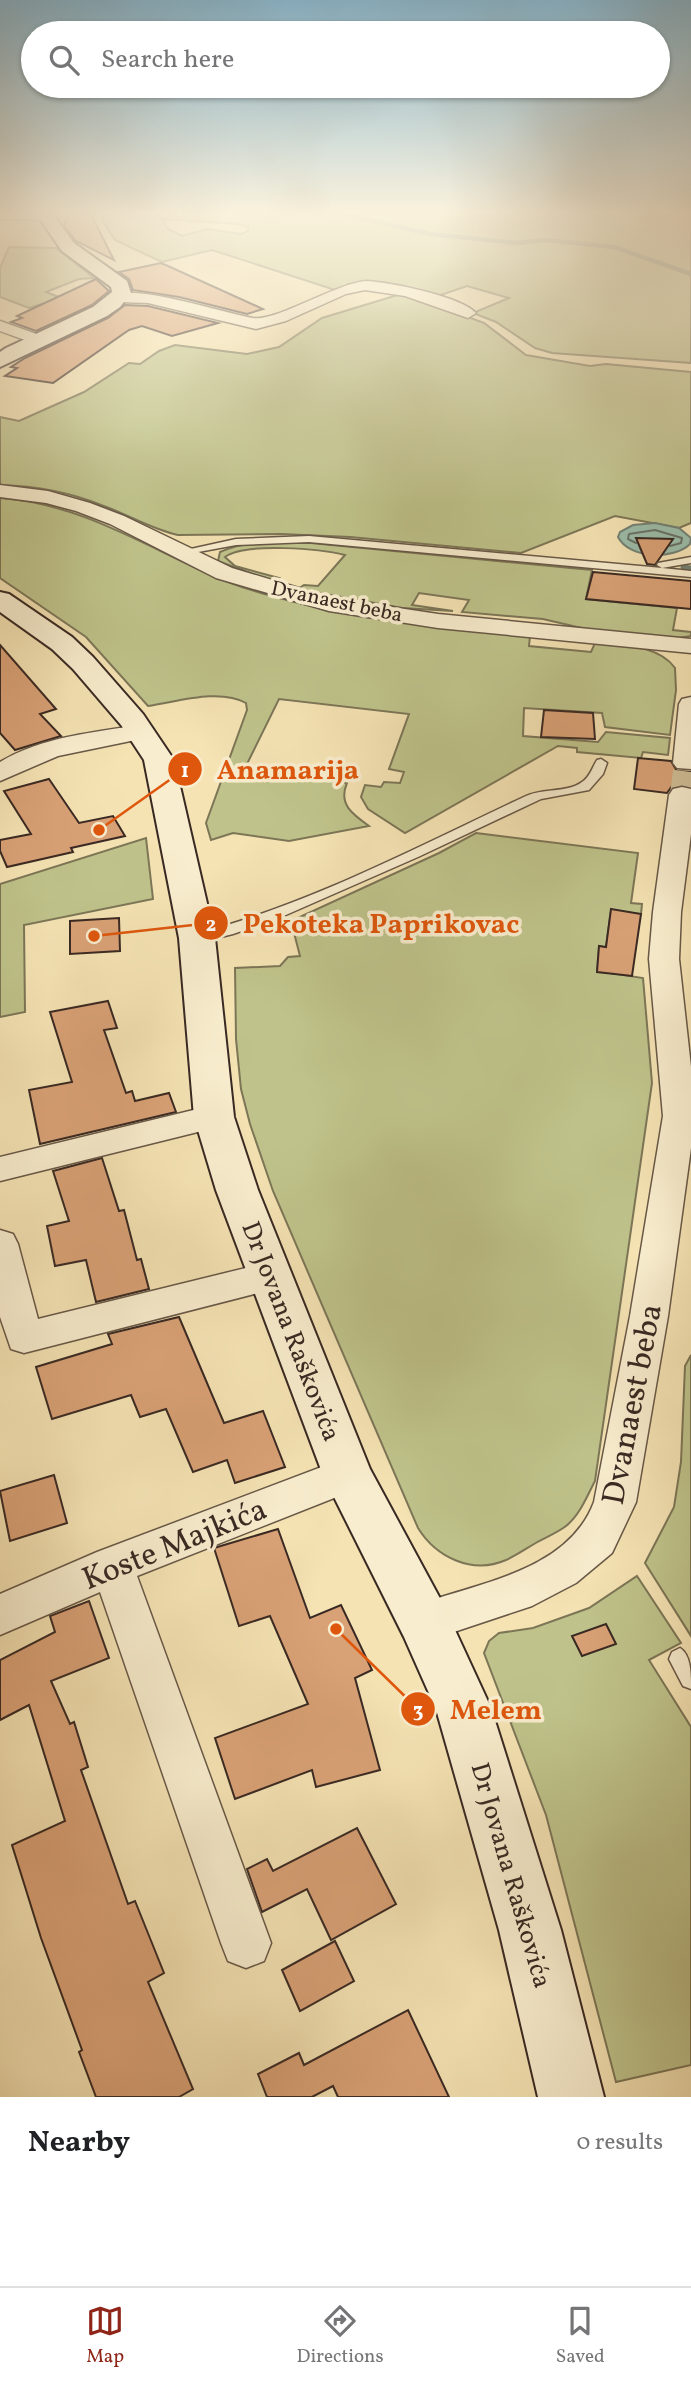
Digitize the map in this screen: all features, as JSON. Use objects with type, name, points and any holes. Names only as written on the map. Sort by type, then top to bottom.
[{"type":"street","points":[[0,361],[36,339],[102,310]]},
{"type":"street","points":[[197,310],[256,324],[296,310]]},
{"type":"street","points":[[459,310],[468,313]]},
{"type":"street","points":[[0,326],[36,339]]},
{"type":"street","name":"Dvanaest beba","points":[[0,491],[48,497],[83,507],[117,520],[249,582],[329,604],[438,621],[691,646]]},
{"type":"street","name":"Dr Jovana Raškovića","points":[[0,600],[62,643],[83,663],[141,732],[159,760],[197,938],[214,1117],[237,1190],[348,1475],[424,1622],[463,1708],[530,1930],[571,2097]]},
{"type":"street","points":[[685,763],[691,704]]},
{"type":"street","points":[[0,773],[11,765],[54,751],[141,732]]},
{"type":"street","name":"Dvanaest beba","points":[[424,1622],[542,1581],[578,1557],[605,1528],[615,1502],[685,1116],[678,1084],[665,972],[667,911],[682,795]]},
{"type":"street","points":[[0,1169],[214,1117]]},
{"type":"street","points":[[0,1244],[6,1293],[24,1338],[270,1276]]},
{"type":"street","name":"Koste Majkića","points":[[0,1615],[112,1566],[348,1475]]},
{"type":"street","points":[[112,1566],[246,1943]]},
{"type":"lane","points":[[182,552],[236,542],[309,539],[691,574]]},
{"type":"lane","points":[[636,569],[691,560]]},
{"type":"lane","points":[[197,938],[223,934],[285,910],[421,853],[541,795],[570,792],[587,786],[596,777],[601,763]]},
{"type":"green space","points":[[349,310],[449,310],[484,323],[526,355],[590,366],[606,364],[691,372],[691,523],[679,528],[615,516],[521,553],[350,537],[281,534],[178,535],[64,493],[0,485],[0,417],[19,421],[84,392],[129,363],[140,364],[159,351],[175,345],[247,354],[279,347],[322,318]]},
{"type":"green space","points":[[481,310],[691,310],[691,363],[552,353],[535,348],[496,322],[473,313]]},
{"type":"green space","points":[[0,498],[28,501],[82,516],[239,586],[332,611],[530,636],[529,646],[591,652],[595,643],[649,650],[668,660],[675,668],[676,690],[670,735],[605,727],[602,713],[524,708],[523,736],[598,742],[606,732],[670,738],[668,755],[643,752],[641,758],[577,752],[577,748],[558,746],[405,833],[368,809],[361,797],[365,785],[381,787],[384,782],[400,783],[404,772],[389,769],[409,714],[279,699],[244,770],[347,783],[344,797],[348,808],[369,826],[289,841],[233,833],[211,840],[206,823],[247,710],[246,703],[211,696],[148,706],[86,637],[0,578]]},
{"type":"green space","points":[[311,543],[592,570],[586,599],[677,608],[673,630],[691,632],[691,636],[678,638],[590,630],[543,619],[462,612],[469,600],[419,593],[412,605],[453,611],[402,608],[298,589],[304,585],[318,586],[345,555],[334,553],[265,548],[235,552],[225,557],[235,566],[279,578],[274,582],[218,561],[220,552],[242,545]]},
{"type":"green space","points":[[476,833],[638,853],[631,903],[642,904],[641,914],[611,910],[606,947],[599,947],[597,971],[643,978],[652,1083],[595,1481],[579,1511],[566,1526],[506,1560],[480,1565],[468,1564],[445,1555],[418,1528],[273,1191],[241,1089],[236,1039],[235,968],[280,966],[288,957],[300,956],[291,921],[439,853]]},
{"type":"green space","points":[[146,838],[153,899],[24,925],[25,1012],[0,1017],[0,884]]},
{"type":"green space","points":[[691,1355],[691,1636],[645,1563],[674,1507],[681,1462],[685,1366]]},
{"type":"green space","points":[[637,1576],[681,1643],[649,1660],[691,1727],[691,2065],[616,2082],[546,1815],[484,1653],[489,1641],[499,1633],[533,1628],[589,1608]]},
{"type":"water","points":[[655,523],[679,528],[691,538],[690,544],[674,553],[652,555],[632,550],[618,537],[620,532],[633,525]]},
{"type":"building","points":[[30,310],[82,310],[36,331],[11,322],[22,318],[17,316]]},
{"type":"building","points":[[119,310],[164,310],[218,323],[172,336],[142,326],[129,330],[53,383],[5,376],[17,368],[11,367],[25,358],[108,318]]},
{"type":"building","points":[[230,310],[260,310],[247,314]]},
{"type":"building","points":[[636,538],[673,539],[655,565],[647,564]]},
{"type":"building","points":[[593,572],[691,581],[691,609],[586,599]]},
{"type":"building","points":[[0,645],[56,709],[40,714],[61,736],[15,750],[0,733]]},
{"type":"building","points":[[544,710],[593,713],[595,739],[541,737]]},
{"type":"building","points":[[638,758],[671,761],[677,771],[691,772],[691,786],[672,786],[667,793],[634,789]]},
{"type":"building","points":[[49,779],[79,823],[113,816],[125,836],[71,848],[73,852],[7,867],[0,851],[0,840],[31,834],[4,791]]},
{"type":"building","points":[[611,909],[641,914],[632,976],[597,972],[599,946],[606,947]]},
{"type":"building","points":[[119,918],[120,951],[70,954],[70,921]]},
{"type":"building","points":[[108,1001],[117,1028],[104,1030],[126,1093],[132,1091],[135,1101],[169,1093],[176,1112],[40,1144],[29,1090],[72,1082],[50,1012]]},
{"type":"building","points":[[102,1158],[119,1211],[124,1210],[137,1260],[141,1259],[149,1289],[96,1302],[86,1260],[55,1266],[47,1226],[69,1221],[53,1171]]},
{"type":"building","points":[[179,1317],[224,1423],[263,1411],[285,1467],[235,1483],[227,1460],[193,1472],[166,1409],[140,1417],[131,1395],[52,1419],[36,1367],[112,1344],[108,1334]]},
{"type":"building","points":[[54,1475],[67,1523],[10,1541],[0,1491]]},
{"type":"building","points":[[278,1529],[310,1618],[341,1605],[372,1670],[355,1678],[380,1770],[316,1787],[312,1770],[235,1799],[215,1738],[308,1704],[270,1616],[239,1626],[214,1548]]},
{"type":"building","points":[[89,1601],[109,1658],[51,1681],[70,1724],[74,1722],[88,1767],[81,1770],[128,1904],[135,1901],[164,1973],[148,1982],[193,2089],[179,2097],[96,2097],[12,1845],[65,1821],[29,1705],[0,1720],[0,1660],[55,1632],[50,1616]]},
{"type":"building","points":[[606,1624],[616,1644],[582,1656],[572,1636]]},
{"type":"building","points":[[357,1828],[396,1904],[331,1940],[307,1889],[262,1912],[247,1869],[267,1859],[273,1871]]},
{"type":"building","points":[[335,1941],[354,1981],[300,2011],[282,1970]]},
{"type":"building","points":[[408,2010],[449,2097],[338,2097],[333,2086],[312,2097],[267,2097],[258,2074],[299,2053],[304,2065]]},
{"type":"waterway","points":[[683,567],[691,568]]},
{"type":"tunnel","points":[[682,795],[686,763]]},
{"type":"place","name":"Anamarija","points":[[99,830]]},
{"type":"place","name":"Pekoteka Paprikovac","points":[[94,936]]},
{"type":"place","name":"Melem","points":[[336,1629]]}]
